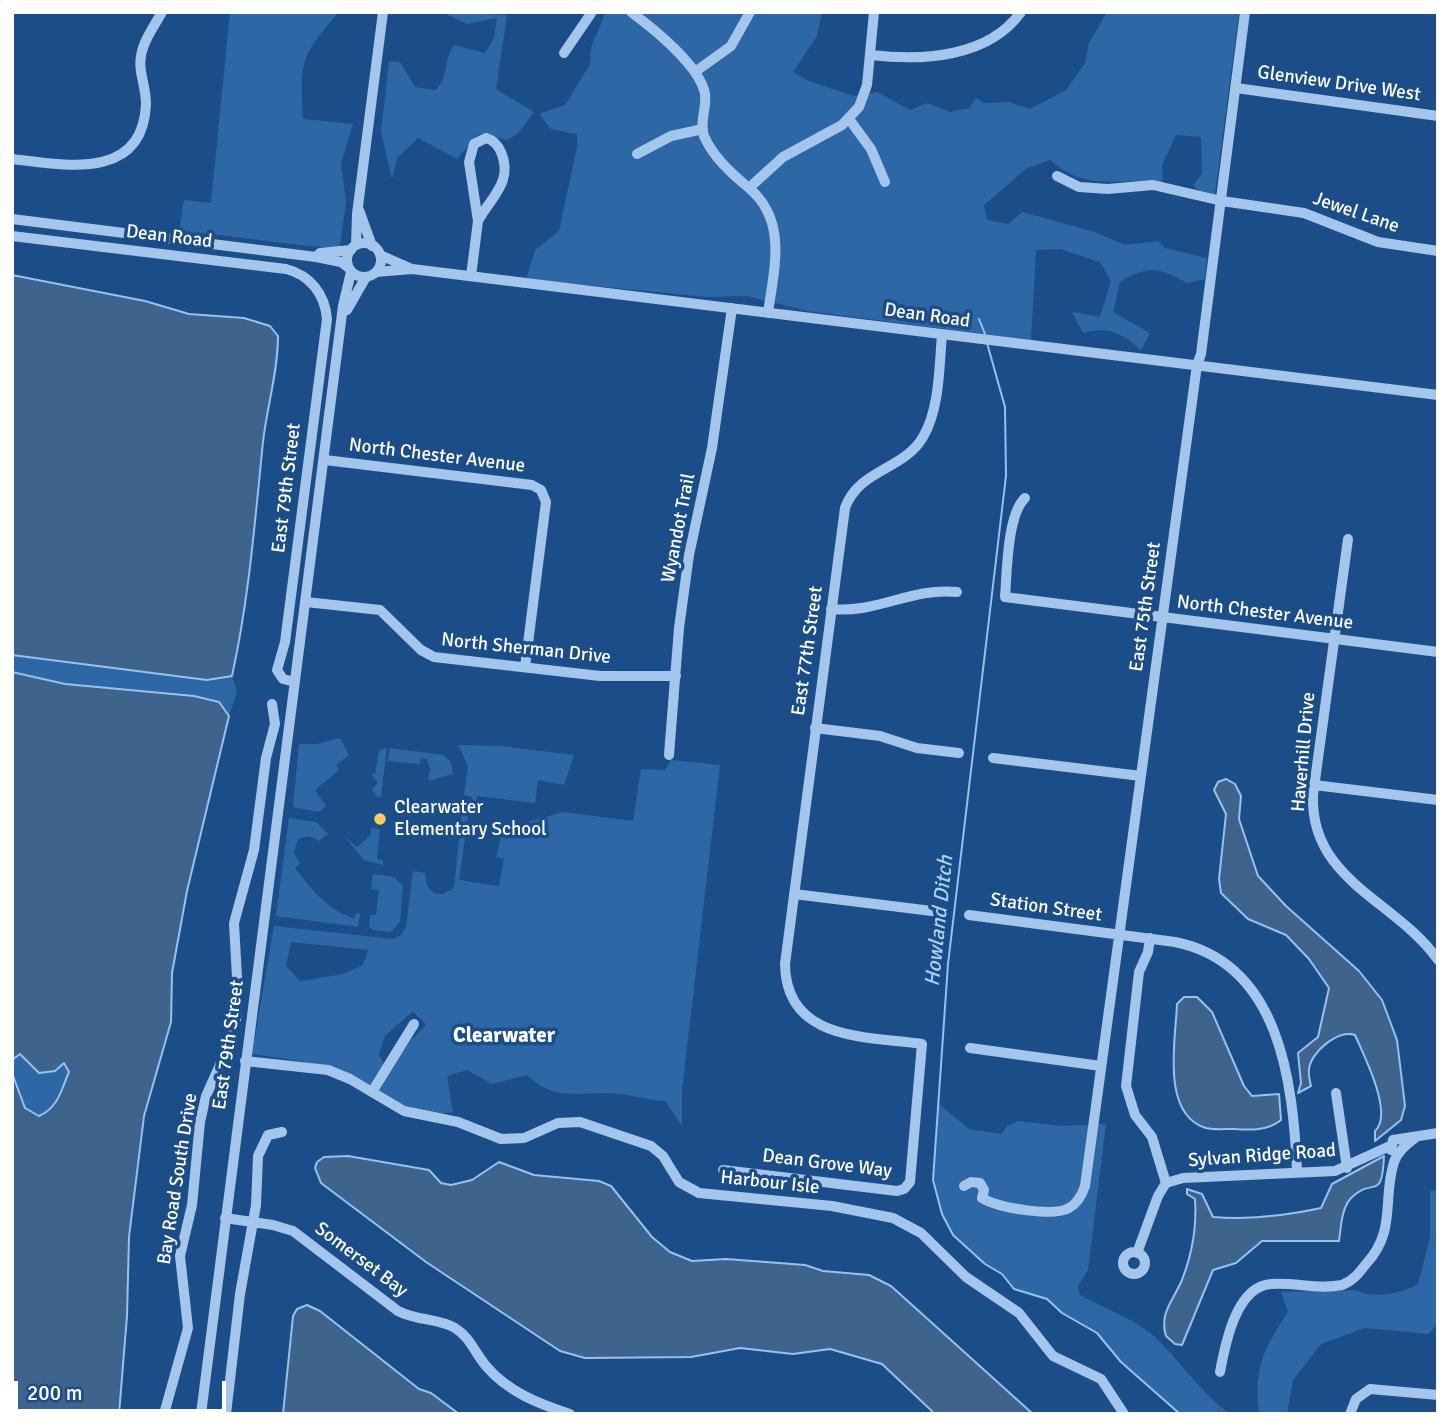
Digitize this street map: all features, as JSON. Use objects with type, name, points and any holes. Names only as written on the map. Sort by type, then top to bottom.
[{"type":"street","points":[[12,159],[87,167],[109,160],[128,146],[144,117],[142,51],[162,12]]},
{"type":"street","points":[[359,210],[372,246],[380,255],[371,274],[350,270],[348,257],[353,248],[359,210],[383,12]]},
{"type":"street","points":[[564,53],[592,12]]},
{"type":"street","points":[[631,12],[695,72],[705,97],[703,129],[719,159],[768,211],[776,235],[768,313]]},
{"type":"street","points":[[695,72],[731,46],[750,12]]},
{"type":"street","points":[[749,188],[783,157],[849,119],[863,98],[871,55],[874,12]]},
{"type":"street","points":[[871,55],[916,58],[973,47],[997,37],[1021,12]]},
{"type":"street","name":"East 75th Street","points":[[964,1186],[978,1182],[984,1190],[982,1198],[1002,1206],[1059,1212],[1075,1204],[1085,1186],[1197,365],[1201,354],[1222,201],[1245,12]]},
{"type":"street","name":"Glenview Drive West","points":[[1236,88],[1438,116]]},
{"type":"street","points":[[849,119],[867,143],[885,182]]},
{"type":"street","points":[[637,154],[671,136],[703,129]]},
{"type":"street","points":[[471,276],[478,221],[469,156],[474,144],[485,138],[494,142],[500,151],[505,174],[499,192],[478,221]]},
{"type":"street","name":"Jewel Lane","points":[[1057,176],[1079,187],[1108,189],[1153,185],[1222,201],[1304,213],[1378,242],[1438,251]]},
{"type":"street","name":"Dean Road","points":[[12,219],[316,257],[341,262],[350,270]]},
{"type":"street","points":[[51,243],[53,224]]},
{"type":"street","name":"Dean Road","points":[[12,236],[51,243],[286,269],[303,276],[316,288]]},
{"type":"street","points":[[353,248],[372,246]]},
{"type":"street","name":"Dean Road","points":[[316,257],[320,253],[353,248]]},
{"type":"street","name":"Dean Road","points":[[380,255],[412,269]]},
{"type":"street","name":"Dean Road","points":[[371,274],[412,269],[1438,395]]},
{"type":"street","name":"East 79th Street","points":[[201,1414],[244,1061],[350,270]]},
{"type":"street","name":"East 79th Street","points":[[344,313],[371,274]]},
{"type":"street","name":"East 79th Street","points":[[295,682],[283,679],[277,670],[285,642],[327,319],[323,299],[316,288]]},
{"type":"street","name":"Wyandot Trail","points":[[669,755],[679,628],[689,555],[712,448],[732,308]]},
{"type":"street","name":"East 77th Street","points":[[922,1044],[834,1031],[813,1022],[798,1007],[788,991],[785,975],[815,728],[848,498],[860,482],[908,454],[923,437],[933,412],[942,335]]},
{"type":"street","name":"North Chester Avenue","points":[[325,460],[532,485],[542,491],[546,502],[525,667]]},
{"type":"street","name":"North Chester Avenue","points":[[1025,498],[1018,507],[1012,527],[1005,597],[1438,652]]},
{"type":"street","name":"Haverhill Drive","points":[[1348,539],[1314,785],[1315,824],[1331,860],[1422,941],[1438,960]]},
{"type":"street","points":[[831,609],[861,610],[919,593],[957,592]]},
{"type":"street","name":"North Sherman Drive","points":[[306,602],[380,610],[421,650],[432,656],[600,676],[676,676]]},
{"type":"street","name":"Bay Road South Drive","points":[[164,1414],[188,1328],[180,1256],[192,1205],[200,1122],[206,1096],[228,1047],[236,1018],[238,996],[234,949],[235,914],[254,850],[266,758],[274,734],[275,714],[272,704]]},
{"type":"street","points":[[815,728],[880,736],[917,748],[959,753]]},
{"type":"street","points":[[993,758],[1141,776]]},
{"type":"street","points":[[1314,785],[1438,800]]},
{"type":"street","points":[[794,894],[940,912]]},
{"type":"street","name":"Station Street","points":[[969,915],[1181,943],[1209,953],[1234,970],[1255,994],[1288,1073],[1297,1171]]},
{"type":"street","points":[[1150,938],[1148,952],[1139,972],[1126,1086],[1135,1115],[1152,1137],[1166,1183]]},
{"type":"street","points":[[372,1092],[414,1024]]},
{"type":"street","name":"Dean Grove Way","points":[[723,1170],[904,1189],[911,1177],[922,1044]]},
{"type":"street","points":[[970,1048],[1101,1066]]},
{"type":"street","name":"Harbour Isle","points":[[244,1061],[318,1068],[344,1076],[410,1113],[456,1121],[505,1139],[530,1137],[561,1122],[580,1122],[651,1146],[663,1156],[679,1182],[699,1193],[832,1206],[898,1220],[924,1235],[971,1281],[1016,1311],[1035,1330],[1053,1356],[1101,1379],[1125,1414]]},
{"type":"street","points":[[1336,1093],[1347,1168]]},
{"type":"street","points":[[226,1414],[240,1294],[254,1222],[260,1147],[268,1135],[282,1132]]},
{"type":"street","name":"Sylvan Ridge Road","points":[[1137,1252],[1158,1196],[1166,1183],[1183,1178],[1347,1168],[1390,1146],[1393,1140],[1438,1133]]},
{"type":"street","points":[[1394,1163],[1402,1149],[1415,1138]]},
{"type":"street","points":[[1220,1372],[1229,1329],[1254,1290],[1273,1283],[1342,1286],[1352,1281],[1371,1259],[1387,1229],[1394,1163],[1390,1146]]},
{"type":"street","name":"Somerset Bay","points":[[225,1218],[296,1233],[407,1315],[454,1328],[505,1384],[528,1398],[570,1414]]},
{"type":"street","points":[[1351,1411],[1362,1394],[1374,1388],[1438,1395]]},
{"type":"shaded area","points":[[230,12],[339,12],[310,50],[305,60],[302,84],[303,119],[353,124],[341,164],[346,201],[340,248],[179,232],[184,200],[211,203]]},
{"type":"shaded area","points":[[442,12],[507,15],[496,89],[534,112],[519,132],[508,140],[479,134],[457,159],[418,138],[397,158],[392,179],[381,132],[389,61],[400,62],[415,87],[436,90],[454,45],[485,53],[494,38],[497,18],[467,24]]},
{"type":"shaded area","points":[[822,12],[817,36],[793,72],[809,81],[854,96],[877,92],[910,110],[927,103],[950,112],[969,108],[976,98],[984,103],[1009,102],[1030,109],[1066,90],[1085,63],[1089,43],[1107,12],[1239,12],[1215,194],[1199,191],[1193,185],[1202,174],[1201,137],[1176,135],[1162,165],[1163,183],[1091,180],[1078,177],[1050,160],[1027,168],[984,205],[987,220],[1008,224],[1022,212],[1095,232],[1125,245],[1158,241],[1165,248],[1207,258],[1205,279],[1187,283],[1154,270],[1139,273],[1120,282],[1113,312],[1150,333],[1141,350],[1114,332],[1100,330],[1083,333],[1072,312],[1100,317],[1111,281],[1100,262],[1060,249],[1036,250],[1031,340],[807,311],[747,296],[706,297],[526,279],[535,250],[559,231],[577,147],[577,134],[551,129],[539,114],[565,105],[590,64],[591,47],[605,14]]},
{"type":"shaded area","points":[[12,275],[145,301],[189,314],[244,318],[270,326],[278,336],[247,589],[232,676],[207,680],[12,655]]},
{"type":"shaded area","points":[[12,655],[207,680],[232,676],[237,691],[229,716],[219,702],[194,696],[65,684],[12,672]]},
{"type":"shaded area","points":[[12,672],[65,684],[194,696],[219,702],[229,716],[187,891],[172,973],[171,1022],[144,1116],[129,1237],[127,1316],[119,1414],[12,1414],[12,1073],[25,1108],[39,1116],[55,1103],[69,1072],[64,1063],[55,1071],[39,1073],[20,1054],[12,1060]]},
{"type":"shaded area","points":[[341,739],[349,755],[336,765],[339,770],[315,790],[326,806],[319,812],[293,807],[299,744],[318,744]]},
{"type":"shaded area","points":[[458,745],[501,746],[574,755],[564,785],[538,780],[535,803],[477,796],[475,816],[468,816],[459,880],[499,886],[504,859],[496,857],[503,829],[563,812],[633,821],[641,769],[665,770],[671,760],[720,765],[682,1091],[682,1126],[665,1101],[610,1093],[556,1092],[527,1075],[492,1084],[467,1070],[447,1076],[453,1112],[433,1113],[405,1105],[379,1090],[409,1042],[426,1025],[413,1011],[385,1036],[379,1054],[384,1064],[369,1087],[327,1068],[252,1054],[274,926],[393,939],[401,935],[406,927],[413,871],[425,873],[427,886],[434,893],[443,894],[454,888],[462,811],[470,812],[472,797],[464,795],[468,766]],"holes":[[[291,942],[368,950],[363,965],[343,974],[300,981],[286,966]]]},
{"type":"shaded area","points":[[387,747],[381,797],[377,797],[372,789],[378,783],[371,774],[375,774],[379,751]]},
{"type":"shaded area","points":[[390,748],[443,755],[451,762],[453,774],[428,781],[430,769],[427,759],[421,758],[420,764],[388,761]]},
{"type":"shaded area","points":[[1226,779],[1235,784],[1241,796],[1239,819],[1258,876],[1286,906],[1359,971],[1382,1000],[1397,1040],[1405,1106],[1401,1120],[1375,1141],[1375,1131],[1380,1123],[1379,1099],[1376,1084],[1355,1035],[1341,1035],[1320,1049],[1309,1069],[1311,1086],[1298,1093],[1301,1083],[1298,1053],[1318,1037],[1329,988],[1309,959],[1286,935],[1248,919],[1221,893],[1219,879],[1226,814],[1214,790],[1218,782]]},
{"type":"shaded area","points":[[289,818],[316,822],[328,834],[319,841],[309,836],[298,839],[294,852],[300,864],[295,868],[314,891],[335,909],[354,919],[356,913],[360,914],[358,927],[276,916]]},
{"type":"shaded area","points":[[371,828],[380,829],[377,859],[383,860],[383,865],[364,860],[344,836],[357,847],[370,836]]},
{"type":"shaded area","points":[[373,874],[394,877],[403,886],[400,922],[391,932],[369,927],[370,915],[376,915],[379,890],[371,889]]},
{"type":"shaded area","points":[[1184,997],[1197,997],[1212,1012],[1244,1086],[1252,1096],[1279,1094],[1281,1120],[1276,1124],[1246,1130],[1209,1129],[1192,1120],[1182,1107],[1176,1092],[1174,1054],[1177,1004]]},
{"type":"shaded area","points":[[20,1054],[39,1072],[64,1063],[69,1072],[50,1111],[39,1116],[25,1108],[12,1073],[12,1060]]},
{"type":"shaded area","points":[[939,1104],[969,1129],[1002,1134],[1007,1126],[1018,1121],[1061,1126],[1106,1124],[1088,1270],[1078,1286],[1080,1295],[1148,1331],[1210,1397],[1230,1414],[1180,1414],[1121,1362],[1097,1333],[1062,1313],[1047,1299],[1014,1289],[1002,1274],[985,1264],[953,1235],[942,1214],[933,1180]]},
{"type":"shaded area","points":[[348,1156],[429,1170],[441,1183],[451,1185],[472,1180],[499,1162],[534,1175],[599,1181],[611,1186],[652,1237],[670,1252],[692,1261],[726,1259],[805,1265],[823,1271],[869,1275],[891,1286],[1033,1414],[935,1414],[882,1364],[830,1349],[793,1354],[740,1348],[691,1357],[585,1358],[560,1351],[426,1262],[321,1183],[315,1168],[317,1162],[324,1157]]},
{"type":"shaded area","points":[[1384,1156],[1378,1184],[1359,1192],[1348,1202],[1339,1241],[1262,1241],[1236,1263],[1213,1270],[1182,1345],[1175,1344],[1166,1336],[1164,1320],[1182,1280],[1193,1240],[1195,1199],[1187,1194],[1187,1189],[1202,1194],[1213,1217],[1254,1218],[1294,1213],[1321,1208],[1332,1184]]},
{"type":"shaded area","points":[[1438,1190],[1438,1323],[1429,1334],[1365,1328],[1321,1344],[1293,1380],[1287,1414],[1253,1414],[1259,1413],[1258,1383],[1262,1359],[1288,1312],[1281,1292],[1355,1290],[1379,1295],[1395,1293],[1418,1284],[1430,1238],[1430,1191]]},
{"type":"shaded area","points":[[307,1305],[320,1311],[419,1389],[431,1393],[459,1414],[283,1414],[293,1316],[297,1309]]},
{"type":"waterway","name":"Howland Ditch","points":[[979,319],[985,334]]},
{"type":"waterway","name":"Howland Ditch","points":[[987,343],[1005,407],[1006,476],[948,964],[933,1180],[942,1214],[953,1235],[985,1264],[1002,1274],[1014,1289],[1047,1299],[1062,1313],[1097,1333],[1121,1362],[1180,1414]]},
{"type":"place","name":"Clearwater Elementary School","points":[[380,819]]},
{"type":"district","name":"Clearwater","points":[[504,1036]]}]
